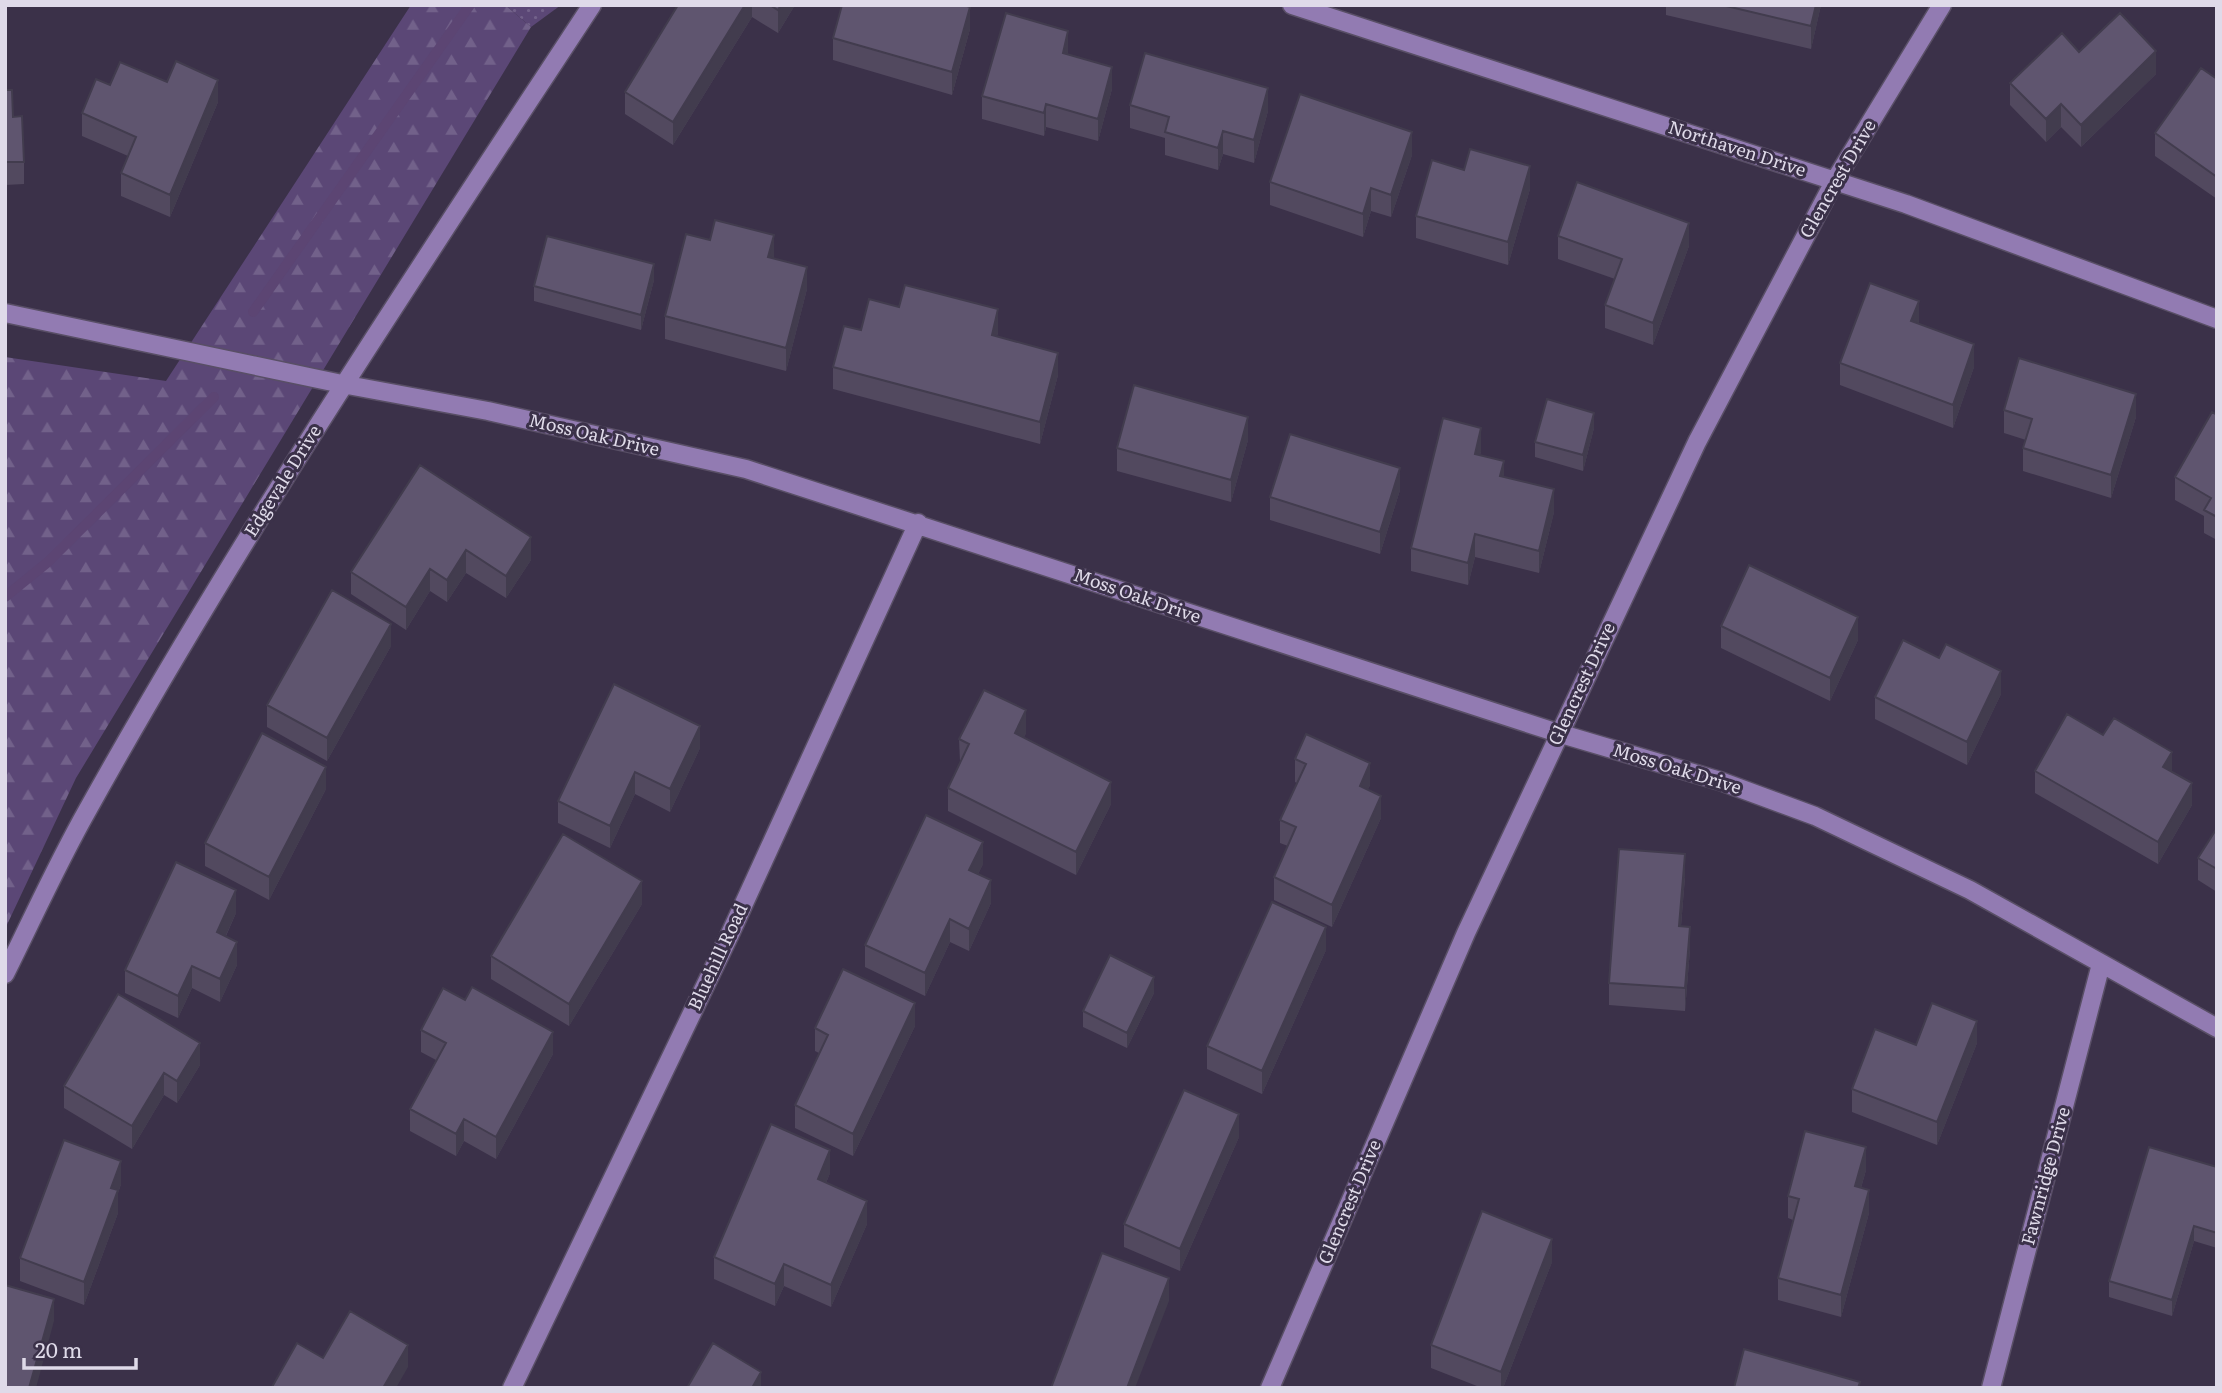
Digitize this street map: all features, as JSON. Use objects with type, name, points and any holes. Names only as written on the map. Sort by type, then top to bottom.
[{"type":"street","name":"Edgevale Drive","points":[[5,975],[85,814],[181,647],[342,384],[592,5]]},
{"type":"street","name":"Northaven Drive","points":[[1292,5],[1906,204],[2217,319]]},
{"type":"street","name":"Glencrest Drive","points":[[1270,1388],[1466,933],[1697,442],[1834,181],[1942,5]]},
{"type":"street","name":"Moss Oak Drive","points":[[5,313],[342,384],[488,411],[746,469],[1558,733],[1720,781],[1815,816],[1970,890],[2217,1028]]},
{"type":"street","name":"Bluehill Road","points":[[512,1388],[730,934],[918,523]]},
{"type":"street","name":"Fawnridge Drive","points":[[1991,1388],[2101,964]]},
{"type":"green space","points":[[411,5],[505,5],[531,27],[76,778],[5,929],[5,357],[166,381]]},
{"type":"green space","points":[[505,5],[561,5],[531,27]]},
{"type":"building","points":[[678,5],[745,5],[673,122],[625,92]]},
{"type":"building","points":[[842,5],[970,7],[952,72],[833,38]]},
{"type":"building","points":[[1722,5],[1816,5],[1811,26]]},
{"type":"building","points":[[1006,13],[1068,31],[1063,53],[1112,67],[1098,119],[1046,104],[1044,113],[982,96]]},
{"type":"building","points":[[2120,13],[2156,51],[2081,125],[2061,104],[2046,119],[2010,83],[2062,33],[2079,52]]},
{"type":"building","points":[[1145,53],[1268,88],[1254,140],[1223,131],[1218,148],[1165,132],[1169,117],[1130,105]]},
{"type":"building","points":[[176,61],[218,80],[170,195],[121,173],[136,137],[82,113],[96,79],[110,85],[120,62],[167,82]]},
{"type":"building","points":[[2201,68],[2217,79],[2217,177],[2155,133]]},
{"type":"building","points":[[5,90],[12,90],[13,117],[22,116],[24,162],[5,162]]},
{"type":"building","points":[[1300,94],[1412,132],[1391,195],[1371,188],[1363,214],[1270,182]]},
{"type":"building","points":[[1470,149],[1530,166],[1508,242],[1416,216],[1432,160],[1464,170]]},
{"type":"building","points":[[1577,182],[1689,223],[1653,323],[1605,305],[1622,259],[1558,236]]},
{"type":"building","points":[[715,220],[774,235],[768,257],[807,267],[786,348],[665,316],[686,234],[710,240]]},
{"type":"building","points":[[547,236],[654,264],[641,315],[534,286]]},
{"type":"building","points":[[1870,283],[1919,301],[1911,321],[1974,344],[1953,405],[1840,363]]},
{"type":"building","points":[[905,285],[998,309],[992,335],[1058,353],[1040,422],[833,367],[844,326],[861,330],[869,299],[899,307]]},
{"type":"building","points":[[2019,358],[2136,394],[2111,475],[2023,448],[2032,419],[2004,410]]},
{"type":"building","points":[[1134,385],[1248,417],[1231,480],[1117,448]]},
{"type":"building","points":[[1547,399],[1594,413],[1583,455],[1535,442]]},
{"type":"building","points":[[2212,412],[2217,415],[2217,517],[2204,510],[2211,498],[2175,477]]},
{"type":"building","points":[[1443,418],[1481,428],[1475,454],[1504,461],[1500,476],[1554,489],[1539,551],[1475,534],[1468,563],[1411,548]]},
{"type":"building","points":[[1290,434],[1400,468],[1380,532],[1270,497]]},
{"type":"building","points":[[420,465],[531,537],[506,576],[466,550],[447,580],[430,569],[406,607],[351,572]]},
{"type":"building","points":[[1749,565],[1858,617],[1830,678],[1721,626]]},
{"type":"building","points":[[332,590],[391,624],[327,738],[267,705]]},
{"type":"building","points":[[1903,640],[1939,658],[1946,644],[2001,671],[1967,742],[1875,697]]},
{"type":"building","points":[[614,684],[700,726],[670,789],[635,772],[610,826],[558,801]]},
{"type":"building","points":[[984,690],[1026,710],[1015,733],[1111,782],[1076,852],[948,788],[969,744],[959,739]]},
{"type":"building","points":[[2067,714],[2103,735],[2114,718],[2172,752],[2163,767],[2192,783],[2158,842],[2035,771]]},
{"type":"building","points":[[262,733],[326,767],[269,877],[205,843]]},
{"type":"building","points":[[1306,734],[1370,763],[1360,786],[1381,796],[1332,905],[1274,877],[1296,827],[1280,820],[1306,764],[1295,759]]},
{"type":"building","points":[[926,815],[983,842],[969,870],[991,880],[969,929],[950,919],[925,973],[865,945]]},
{"type":"building","points":[[2217,828],[2217,869],[2198,858]]},
{"type":"building","points":[[563,834],[642,881],[569,1004],[491,956]]},
{"type":"building","points":[[1619,849],[1685,854],[1679,926],[1690,927],[1685,988],[1609,983]]},
{"type":"building","points":[[176,862],[236,890],[217,932],[237,942],[220,979],[192,966],[178,996],[125,970]]},
{"type":"building","points":[[1272,902],[1326,927],[1262,1071],[1207,1046]]},
{"type":"building","points":[[1110,955],[1154,977],[1127,1033],[1083,1011]]},
{"type":"building","points":[[843,969],[915,1003],[853,1134],[795,1105],[828,1035],[815,1028]]},
{"type":"building","points":[[472,987],[553,1032],[496,1137],[464,1119],[456,1134],[410,1109],[446,1043],[421,1030],[443,988],[465,1000]]},
{"type":"building","points":[[118,994],[200,1043],[177,1081],[164,1073],[132,1126],[64,1086]]},
{"type":"building","points":[[1932,1003],[1977,1021],[1937,1122],[1852,1089],[1875,1029],[1916,1045]]},
{"type":"building","points":[[1184,1090],[1239,1114],[1180,1249],[1124,1224]]},
{"type":"building","points":[[771,1124],[830,1150],[818,1179],[867,1201],[831,1285],[784,1264],[775,1284],[714,1257]]},
{"type":"building","points":[[1805,1131],[1866,1147],[1855,1186],[1869,1190],[1841,1295],[1778,1278],[1799,1199],[1788,1196]]},
{"type":"building","points":[[64,1140],[121,1161],[111,1188],[118,1190],[84,1282],[20,1258]]},
{"type":"building","points":[[2149,1147],[2217,1167],[2217,1233],[2194,1226],[2172,1300],[2109,1281]]},
{"type":"building","points":[[1482,1211],[1552,1239],[1501,1372],[1431,1345]]},
{"type":"building","points":[[1102,1253],[1169,1278],[1127,1388],[1051,1388]]},
{"type":"building","points":[[5,1285],[54,1299],[29,1388],[5,1388]]},
{"type":"building","points":[[350,1311],[408,1345],[383,1388],[272,1387],[297,1343],[323,1358]]},
{"type":"building","points":[[713,1343],[761,1372],[752,1388],[687,1388]]},
{"type":"building","points":[[1744,1349],[1860,1382],[1858,1388],[1734,1388]]},
{"type":"waterway","points":[[253,312],[470,5]]},
{"type":"waterway","points":[[5,597],[48,562],[214,397]]}]
